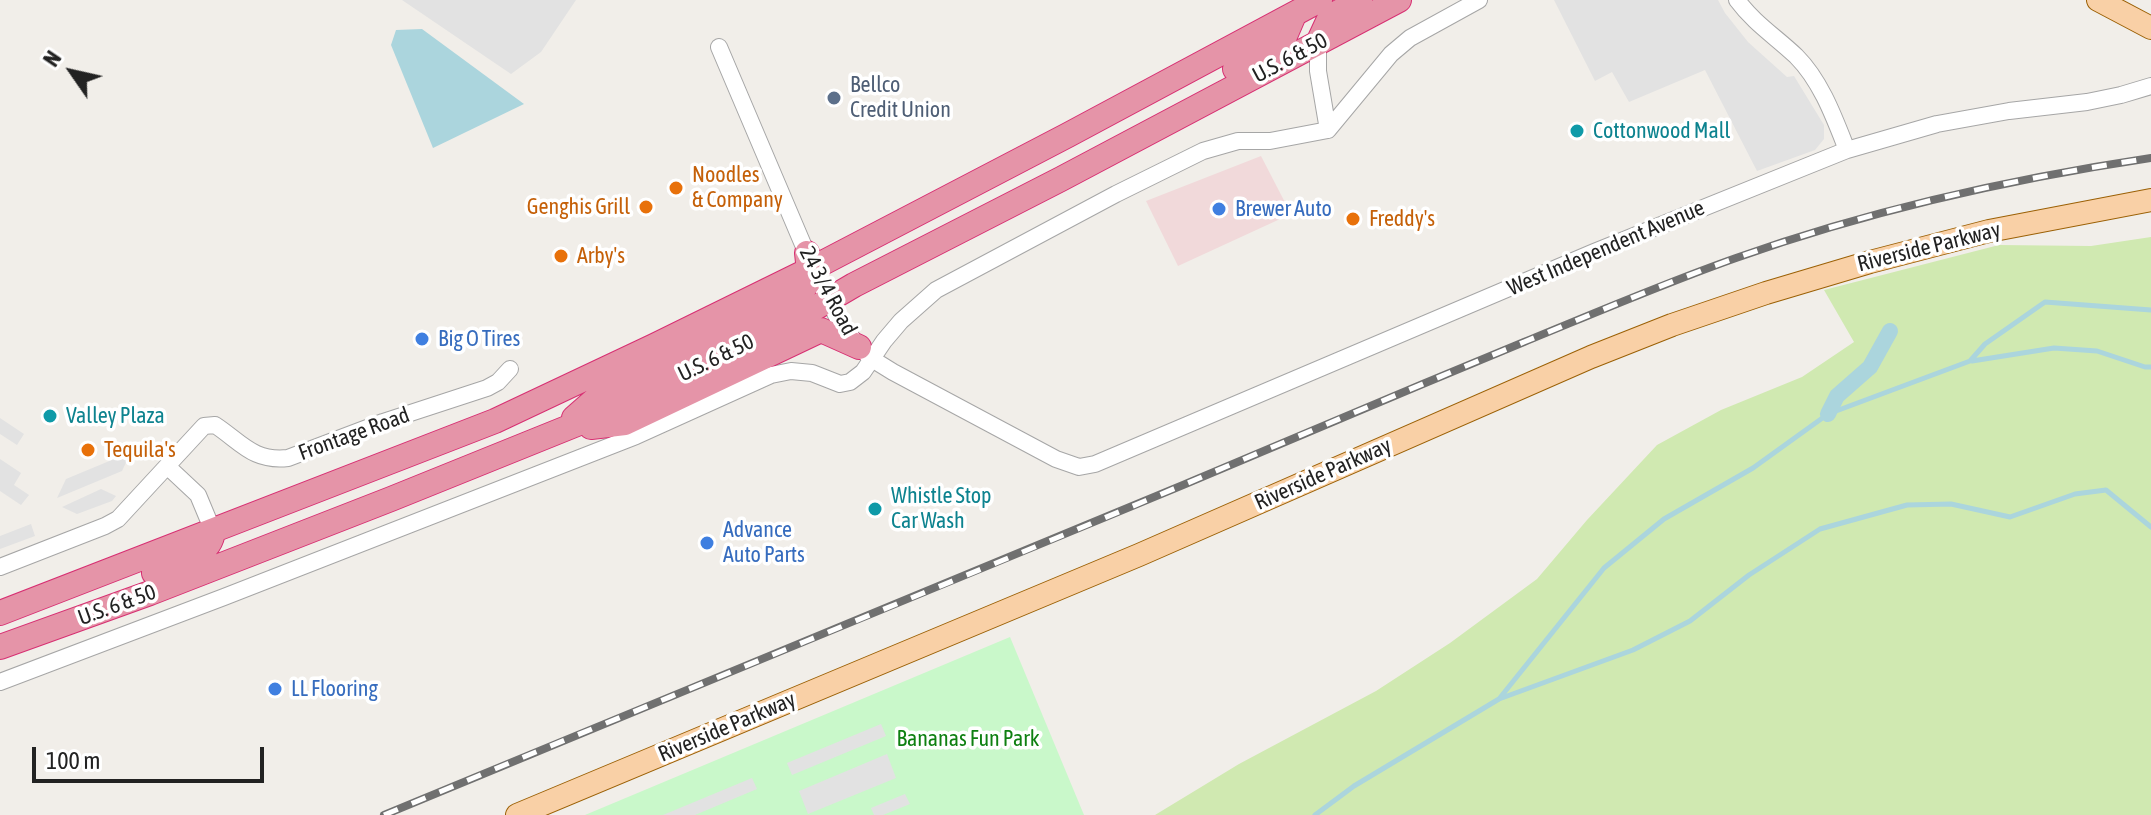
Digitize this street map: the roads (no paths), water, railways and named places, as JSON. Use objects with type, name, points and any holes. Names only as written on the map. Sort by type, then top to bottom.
[{"type":"highway","name":"U.S. 6 & 50","points":[[0,613],[480,428],[654,346],[809,264],[1068,135],[1296,7],[1320,0]]},
{"type":"highway","points":[[1318,43],[1330,17],[1360,0]]},
{"type":"highway","name":"U.S. 6 & 50","points":[[0,647],[150,593],[609,411],[798,318],[827,299],[1399,0]]},
{"type":"highway","points":[[1061,179],[1129,125],[1260,56],[1285,36],[1296,7]]},
{"type":"highway","points":[[557,432],[599,396],[797,298],[810,280],[809,264]]},
{"type":"highway","points":[[557,432],[625,423],[821,330],[865,353]]},
{"type":"highway","points":[[0,641],[25,624],[195,556],[208,546],[213,531]]},
{"type":"main road","points":[[2098,0],[2151,28]]},
{"type":"main road","name":"Riverside Parkway","points":[[517,815],[1139,555],[1591,357],[1672,325],[1766,293],[1900,254],[1989,231],[2151,200]]},
{"type":"street","points":[[0,682],[636,436],[771,375],[791,371],[812,373],[840,384],[850,382],[863,372],[865,353],[936,290],[1203,151],[1238,141],[1270,141],[1328,130],[1391,54],[1410,38],[1479,0]]},
{"type":"street","points":[[1737,0],[1755,22],[1807,69],[1834,117],[1847,150]]},
{"type":"street","points":[[1318,43],[1318,71],[1328,130]]},
{"type":"street","name":"24 3/4 Road","points":[[719,47],[809,264],[839,321],[865,353],[1056,459],[1079,467]]},
{"type":"street","name":"West Independent Avenue","points":[[1079,467],[1095,464],[1594,252],[1847,150],[1937,124],[2009,111],[2087,102],[2151,86]]},
{"type":"street","name":"Frontage Road","points":[[0,567],[118,519],[197,432],[209,424],[226,432],[256,454],[276,459],[288,458],[383,422],[487,388],[510,369]]},
{"type":"street","points":[[167,466],[198,495],[213,531]]},
{"type":"water","points":[[422,29],[524,104],[433,148],[391,45],[396,30]]},
{"type":"waterway","points":[[1315,815],[1354,786],[1499,699],[1604,568],[1664,519],[1753,468],[1828,414],[1970,361],[1985,344],[2045,302],[2151,310]]},
{"type":"waterway","points":[[1828,414],[1837,396],[1870,367],[1890,331]]},
{"type":"waterway","points":[[1972,361],[2054,348],[2097,351],[2151,367]]},
{"type":"waterway","points":[[1499,699],[1633,650],[1690,621],[1749,575],[1820,529],[1907,505],[1951,504],[2010,517],[2075,494],[2106,490],[2151,527]]},
{"type":"railway","points":[[384,815],[1630,298],[1709,268],[1838,225],[1941,198],[2151,158]]},
{"type":"place","name":"Bellco Credit Union","points":[[834,98]]},
{"type":"place","name":"Cottonwood Mall","points":[[1577,131]]},
{"type":"place","name":"Noodles & Company","points":[[676,188]]},
{"type":"place","name":"Genghis Grill","points":[[646,207]]},
{"type":"place","name":"Brewer Auto","points":[[1219,209]]},
{"type":"place","name":"Freddy's","points":[[1353,219]]},
{"type":"place","name":"Arby's","points":[[561,256]]},
{"type":"place","name":"Big O Tires","points":[[422,339]]},
{"type":"place","name":"Valley Plaza","points":[[50,416]]},
{"type":"place","name":"Tequila's","points":[[88,450]]},
{"type":"place","name":"Whistle Stop Car Wash","points":[[875,509]]},
{"type":"place","name":"Advance Auto Parts","points":[[707,543]]},
{"type":"place","name":"LL Flooring","points":[[275,689]]},
{"type":"park label","name":"Bananas Fun Park","points":[[968,739]]}]
